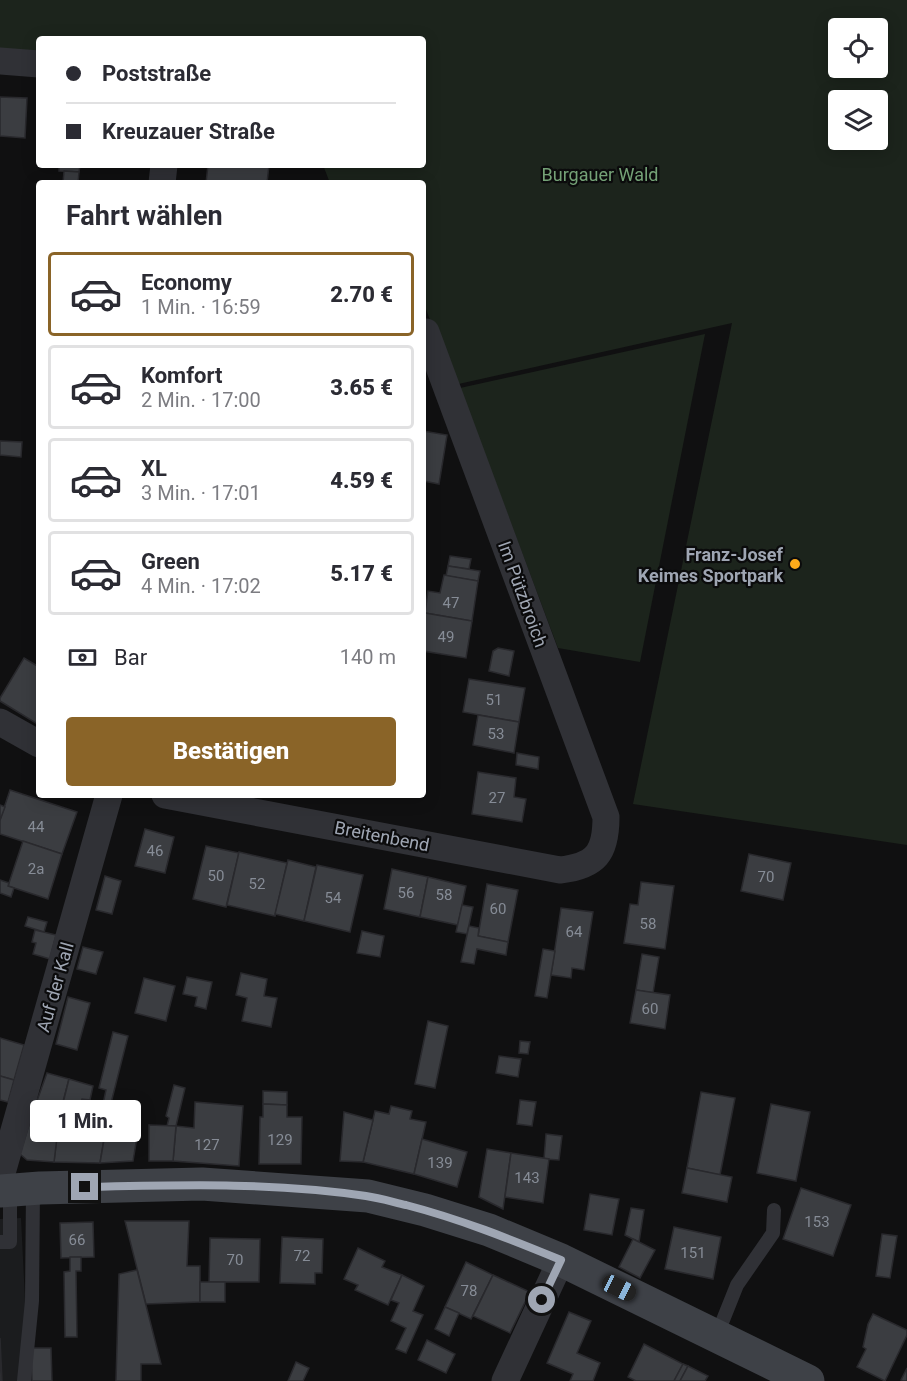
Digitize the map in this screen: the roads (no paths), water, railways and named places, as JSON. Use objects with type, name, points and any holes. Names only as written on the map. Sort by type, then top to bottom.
[{"type":"main road","points":[[11,1187],[202,1184],[368,1196],[425,1210],[489,1230],[561,1260],[808,1381]]},
{"type":"street","points":[[0,61],[36,64]]},
{"type":"street","name":"Im Pützbroich","points":[[426,332],[606,817],[604,843],[596,857]]},
{"type":"street","points":[[0,722],[36,742]]},
{"type":"street","name":"Auf der Kall","points":[[11,1187],[108,798]]},
{"type":"street","name":"Breitenbend","points":[[181,798],[560,870],[579,868],[596,857]]},
{"type":"street","points":[[505,1381],[561,1260]]},
{"type":"lane","points":[[0,1242],[10,1242],[11,1187]]},
{"type":"lane","points":[[11,1187],[32,1301],[24,1381]]},
{"type":"lane","points":[[717,1335],[738,1286],[773,1233],[774,1210]]},
{"type":"place","name":"Franz-Josef Keimes Sportpark","points":[[795,564]]},
{"type":"park label","name":"Burgauer Wald","points":[[600,174]]}]
